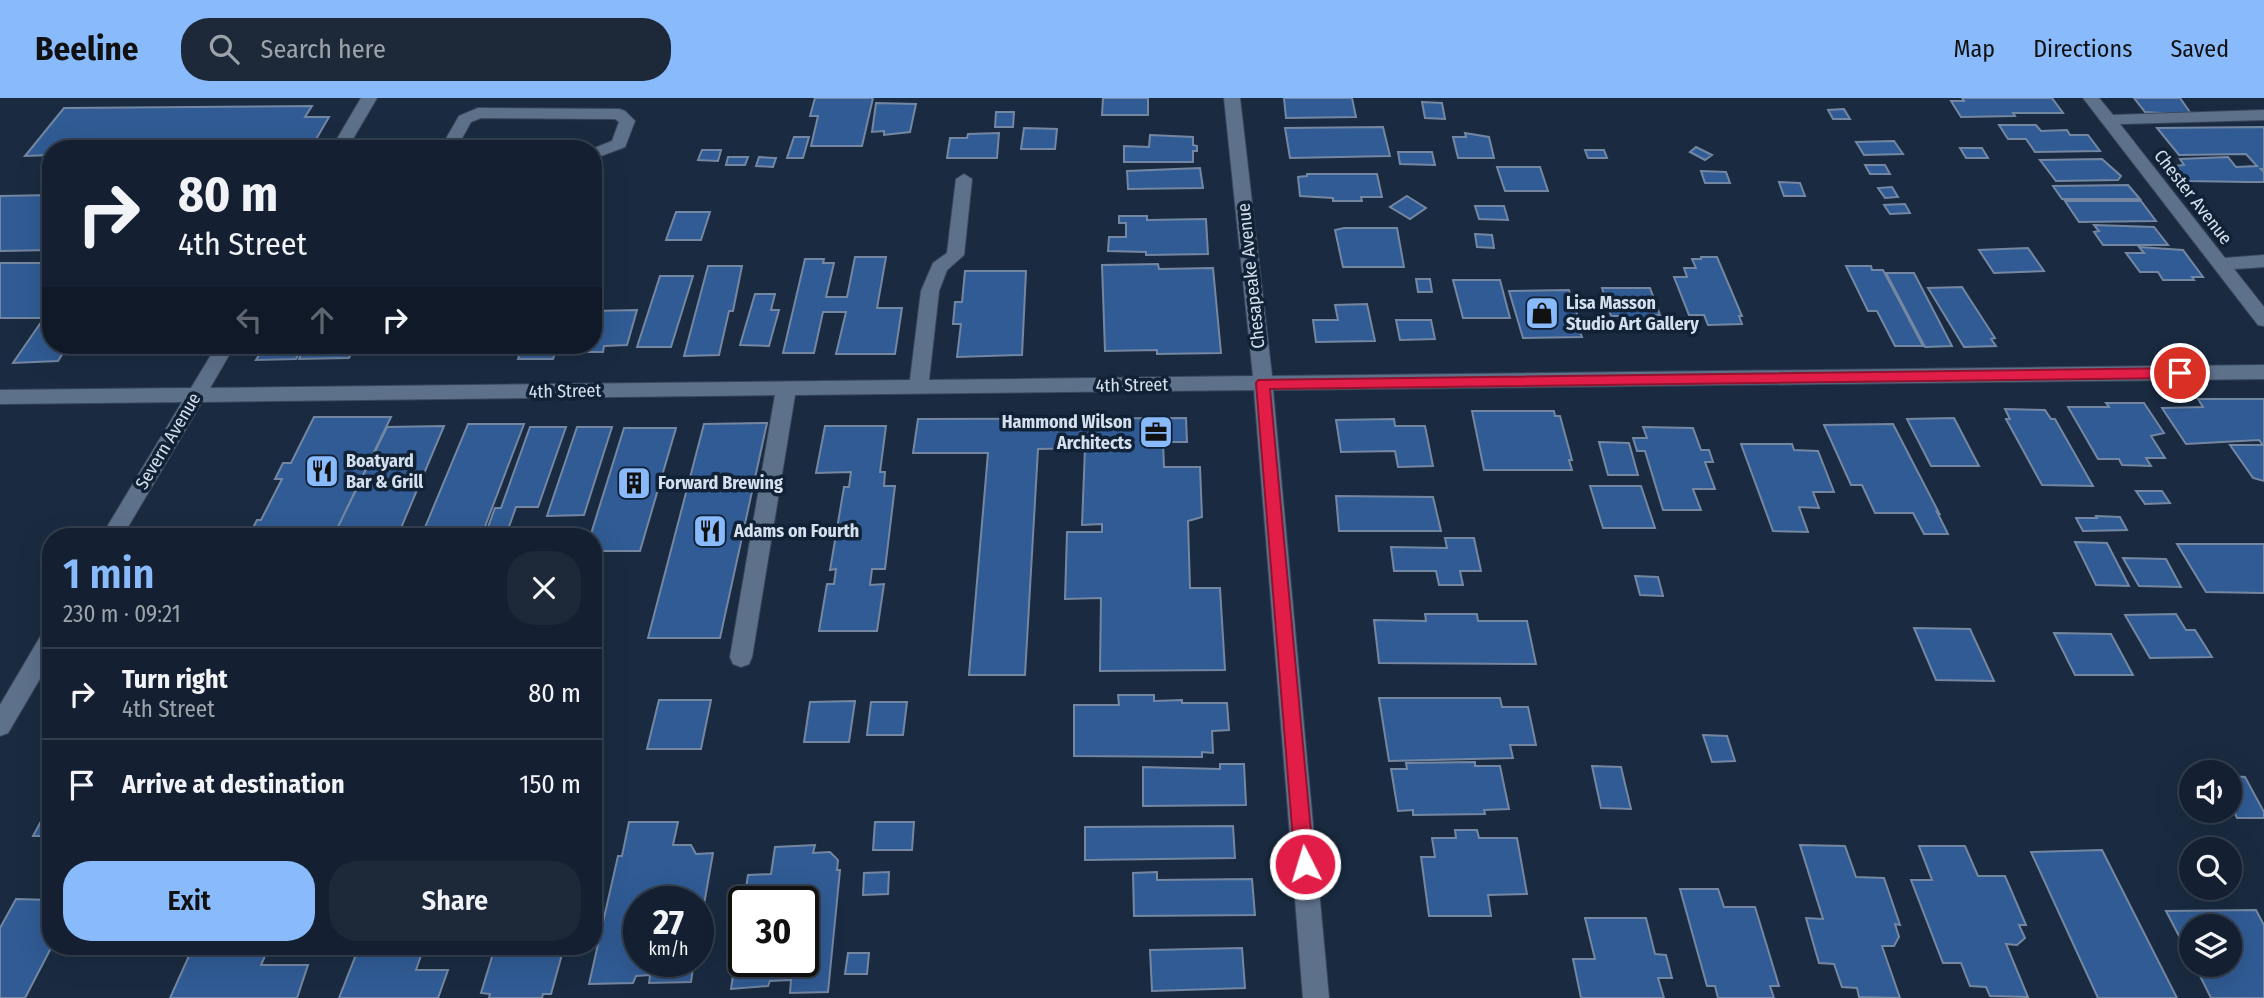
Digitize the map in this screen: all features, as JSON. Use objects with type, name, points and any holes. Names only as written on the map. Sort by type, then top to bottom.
[{"type":"street","points":[[344,140],[369,98]]},
{"type":"street","name":"Chesapeake Avenue","points":[[1232,98],[1263,383],[1316,998]]},
{"type":"street","name":"Chester Avenue","points":[[2091,98],[2264,320]]},
{"type":"street","points":[[452,140],[465,119],[478,113],[619,114],[627,121],[619,144],[602,151]]},
{"type":"street","points":[[2108,120],[2264,115]]},
{"type":"street","points":[[919,387],[930,291],[939,267],[955,255],[964,179]]},
{"type":"street","points":[[2221,264],[2264,261]]},
{"type":"street","name":"Severn Avenue","points":[[116,528],[221,354]]},
{"type":"street","name":"4th Street","points":[[0,397],[2264,372]]},
{"type":"street","points":[[741,657],[786,389]]},
{"type":"street","points":[[0,726],[42,654]]},
{"type":"building","points":[[815,98],[873,98],[862,146],[811,146],[818,116],[810,116]]},
{"type":"building","points":[[1103,98],[1148,98],[1148,115],[1102,115]]},
{"type":"building","points":[[1284,98],[1352,98],[1356,117],[1286,118]]},
{"type":"building","points":[[1962,98],[2052,98],[2063,113],[1961,117],[1951,101],[1964,101]]},
{"type":"building","points":[[2134,98],[2180,98],[2192,115],[2145,112]]},
{"type":"building","points":[[1422,102],[1442,103],[1445,119],[1425,118]]},
{"type":"building","points":[[876,103],[916,104],[910,132],[884,135],[884,131],[872,132]]},
{"type":"building","points":[[312,106],[305,117],[329,117],[316,140],[42,140],[42,155],[25,156],[64,108]]},
{"type":"building","points":[[1844,109],[1850,119],[1833,119],[1828,110]]},
{"type":"building","points":[[996,112],[1014,112],[1013,127],[995,127]]},
{"type":"building","points":[[1999,125],[2036,125],[2041,131],[2067,130],[2070,135],[2088,135],[2100,151],[2035,152],[2026,139],[2008,139]]},
{"type":"building","points":[[1383,127],[1390,156],[1290,158],[1285,128]]},
{"type":"building","points":[[2264,127],[2264,169],[2261,169],[2264,172],[2264,182],[2187,181],[2174,166],[2184,165],[2180,159],[2228,157],[2236,167],[2257,166],[2246,154],[2179,155],[2157,128]]},
{"type":"building","points":[[1024,128],[1057,129],[1055,149],[1021,149]]},
{"type":"building","points":[[999,133],[997,158],[947,158],[950,138],[967,138],[968,134]]},
{"type":"building","points":[[1465,133],[1489,137],[1494,158],[1458,158],[1453,137],[1466,137]]},
{"type":"building","points":[[1150,135],[1193,137],[1193,145],[1197,146],[1197,151],[1193,151],[1193,162],[1124,162],[1124,146],[1149,147]]},
{"type":"building","points":[[794,137],[809,137],[803,158],[787,158]]},
{"type":"building","points":[[1894,141],[1903,154],[1864,155],[1856,142]]},
{"type":"building","points":[[1696,147],[1712,155],[1705,160],[1690,152]]},
{"type":"building","points":[[1960,148],[1982,148],[1988,158],[1966,158]]},
{"type":"building","points":[[702,150],[721,150],[718,161],[698,160]]},
{"type":"building","points":[[1585,150],[1604,150],[1607,158],[1588,158]]},
{"type":"building","points":[[1398,152],[1432,152],[1435,165],[1400,164]]},
{"type":"building","points":[[728,157],[748,157],[745,165],[726,165]]},
{"type":"building","points":[[759,157],[776,158],[773,167],[756,166]]},
{"type":"building","points":[[2102,159],[2121,176],[2118,180],[2056,181],[2040,160]]},
{"type":"building","points":[[1865,165],[1885,165],[1890,174],[1870,174]]},
{"type":"building","points":[[1497,167],[1540,167],[1548,191],[1505,191]]},
{"type":"building","points":[[1200,168],[1203,188],[1128,189],[1127,171]]},
{"type":"building","points":[[1701,171],[1726,172],[1730,183],[1705,183]]},
{"type":"building","points":[[1307,174],[1377,174],[1382,197],[1361,197],[1362,201],[1333,201],[1333,198],[1300,196],[1298,177]]},
{"type":"building","points":[[1779,182],[1800,183],[1805,196],[1784,196]]},
{"type":"building","points":[[2128,185],[2140,199],[2062,199],[2053,186]]},
{"type":"building","points":[[1892,187],[1898,197],[1885,198],[1878,188]]},
{"type":"building","points":[[42,195],[42,250],[0,251],[0,196]]},
{"type":"building","points":[[1407,196],[1426,208],[1410,219],[1390,207]]},
{"type":"building","points":[[2065,201],[2141,201],[2156,221],[2079,222]]},
{"type":"building","points":[[1905,204],[1910,213],[1890,214],[1884,205]]},
{"type":"building","points":[[1475,206],[1504,206],[1508,220],[1479,219]]},
{"type":"building","points":[[676,212],[710,212],[701,240],[666,240]]},
{"type":"building","points":[[1119,216],[1147,216],[1147,220],[1206,219],[1208,254],[1146,255],[1146,252],[1108,251],[1109,237],[1126,237],[1126,223],[1119,223]]},
{"type":"building","points":[[2094,225],[2154,227],[2168,245],[2103,245],[2094,232],[2099,231]]},
{"type":"building","points":[[1397,228],[1404,267],[1343,267],[1335,230]]},
{"type":"building","points":[[1475,234],[1492,235],[1494,248],[1477,247]]},
{"type":"building","points":[[2139,247],[2183,250],[2203,277],[2192,277],[2194,280],[2163,280],[2158,272],[2140,272],[2126,253],[2144,253]]},
{"type":"building","points":[[2028,248],[2044,271],[1994,273],[1979,250]]},
{"type":"building","points":[[855,257],[886,257],[877,308],[902,308],[895,354],[836,354],[846,312],[823,312],[814,353],[783,353],[805,259],[824,259],[823,263],[834,263],[826,297],[847,297]]},
{"type":"building","points":[[1717,257],[1742,316],[1739,316],[1742,324],[1708,325],[1704,315],[1689,315],[1674,277],[1687,277],[1684,268],[1696,268],[1692,259]]},
{"type":"building","points":[[0,263],[42,263],[42,318],[0,318]]},
{"type":"building","points":[[1158,264],[1159,269],[1213,268],[1221,353],[1157,354],[1157,350],[1105,351],[1102,265]]},
{"type":"building","points":[[708,266],[742,266],[733,311],[729,311],[719,355],[684,356]]},
{"type":"building","points":[[1846,266],[1871,266],[1872,270],[1883,270],[1923,346],[1895,346],[1877,311],[1868,311]]},
{"type":"building","points":[[965,271],[1026,271],[1022,355],[957,357],[961,324],[953,324],[955,302],[962,302]]},
{"type":"building","points":[[1886,273],[1914,273],[1952,346],[1925,347]]},
{"type":"building","points":[[660,276],[693,276],[671,347],[637,347]]},
{"type":"building","points":[[1416,279],[1430,279],[1432,292],[1418,292]]},
{"type":"building","points":[[1453,280],[1500,280],[1510,318],[1463,318]]},
{"type":"building","points":[[1962,287],[1995,338],[1991,339],[1996,346],[1964,347],[1928,288]]},
{"type":"building","points":[[1602,288],[1650,288],[1660,315],[1649,315],[1652,324],[1626,325],[1623,316],[1611,316]]},
{"type":"building","points":[[1569,290],[1583,332],[1580,332],[1582,337],[1523,338],[1509,291]]},
{"type":"building","points":[[755,294],[775,294],[771,310],[779,310],[769,346],[740,345]]},
{"type":"building","points":[[1367,304],[1375,341],[1316,342],[1313,320],[1338,320],[1335,305]]},
{"type":"building","points":[[637,310],[627,345],[604,346],[602,352],[602,311]]},
{"type":"building","points":[[1396,320],[1431,320],[1435,339],[1400,340]]},
{"type":"building","points":[[42,321],[42,354],[62,354],[58,361],[13,363]]},
{"type":"building","points":[[260,354],[298,354],[296,359],[256,360]]},
{"type":"building","points":[[302,354],[351,354],[349,358],[299,359]]},
{"type":"building","points":[[484,354],[516,354],[516,355]]},
{"type":"building","points":[[520,354],[555,354],[553,359],[518,359]]},
{"type":"building","points":[[2198,399],[2264,399],[2264,481],[2253,478],[2230,445],[2263,445],[2259,440],[2186,444],[2162,408],[2203,407]]},
{"type":"building","points":[[2106,403],[2144,403],[2164,433],[2151,436],[2165,458],[2146,458],[2151,466],[2122,465],[2119,459],[2098,459],[2068,407],[2109,407]]},
{"type":"building","points":[[2005,409],[2045,410],[2051,419],[2055,419],[2093,486],[2042,485],[2006,419],[2010,419]]},
{"type":"building","points":[[1472,411],[1554,411],[1555,416],[1560,416],[1572,460],[1569,460],[1572,470],[1484,470]]},
{"type":"building","name":"Boatyard Bar & Grill","points":[[314,417],[391,417],[337,528],[253,528],[257,520],[261,520],[282,479],[275,479],[283,463],[291,463]]},
{"type":"building","points":[[1186,418],[1187,442],[1163,442],[1164,467],[1200,467],[1202,517],[1188,521],[1190,588],[1220,588],[1225,670],[1100,671],[1101,598],[1065,599],[1067,532],[1102,532],[1102,524],[1082,525],[1085,448],[1038,449],[1025,675],[969,675],[988,453],[913,453],[918,419]]},
{"type":"building","points":[[1954,418],[1979,466],[1931,466],[1907,419]]},
{"type":"building","points":[[1394,419],[1395,426],[1425,426],[1433,466],[1398,467],[1395,451],[1341,452],[1336,420]]},
{"type":"building","name":"Adams on Fourth","points":[[767,423],[720,638],[648,638],[704,424]]},
{"type":"building","points":[[468,424],[524,424],[484,528],[425,528]]},
{"type":"building","points":[[1893,424],[1948,534],[1924,534],[1913,513],[1875,513],[1862,485],[1851,485],[1824,425]]},
{"type":"building","points":[[444,426],[401,528],[337,528],[387,427]]},
{"type":"building","points":[[825,426],[886,426],[880,472],[885,472],[884,486],[895,486],[885,569],[872,569],[870,585],[884,584],[877,631],[819,631],[827,584],[834,584],[836,569],[830,570],[844,487],[849,487],[851,472],[816,473]]},
{"type":"building","points":[[530,427],[566,427],[538,507],[516,507],[508,528],[488,528],[495,508],[501,508]]},
{"type":"building","points":[[577,427],[612,427],[584,515],[547,516]]},
{"type":"building","points":[[1643,427],[1693,428],[1701,450],[1709,450],[1713,462],[1705,462],[1715,489],[1693,489],[1701,510],[1663,510],[1645,451],[1637,451],[1633,438],[1647,438]]},
{"type":"building","name":"Forward Brewing","points":[[624,428],[676,428],[640,551],[602,551],[602,528],[593,528]]},
{"type":"building","points":[[1599,442],[1629,443],[1638,475],[1608,475]]},
{"type":"building","points":[[1741,444],[1792,444],[1794,450],[1818,451],[1834,492],[1813,492],[1819,508],[1799,507],[1808,532],[1773,531]]},
{"type":"building","points":[[1590,486],[1641,486],[1655,528],[1603,528]]},
{"type":"building","points":[[2136,491],[2162,491],[2170,503],[2145,504]]},
{"type":"building","points":[[1336,496],[1433,497],[1441,531],[1339,531]]},
{"type":"building","points":[[2096,516],[2120,517],[2127,530],[2083,531],[2076,518],[2097,518]]},
{"type":"building","points":[[1445,538],[1474,538],[1481,571],[1460,571],[1463,585],[1439,585],[1436,571],[1394,571],[1391,547],[1447,548]]},
{"type":"building","points":[[2075,542],[2107,543],[2129,586],[2096,585]]},
{"type":"building","points":[[2177,544],[2264,544],[2264,593],[2206,592]]},
{"type":"building","points":[[2123,558],[2166,559],[2181,587],[2139,586]]},
{"type":"building","points":[[1635,576],[1658,577],[1663,596],[1640,595]]},
{"type":"building","points":[[1425,614],[1477,614],[1478,621],[1527,621],[1536,664],[1379,663],[1374,620],[1426,621]]},
{"type":"building","points":[[2176,614],[2186,630],[2195,630],[2212,657],[2150,658],[2125,615]]},
{"type":"building","points":[[1914,628],[1970,629],[1994,681],[1936,680]]},
{"type":"building","points":[[2054,633],[2111,634],[2133,675],[2075,675]]},
{"type":"building","points":[[1118,695],[1154,695],[1154,701],[1227,703],[1229,730],[1212,731],[1213,753],[1202,752],[1202,757],[1074,756],[1074,705],[1119,705]]},
{"type":"building","points":[[1379,698],[1500,698],[1502,707],[1528,707],[1536,745],[1510,745],[1513,758],[1389,761]]},
{"type":"building","points":[[659,700],[711,700],[701,749],[647,749]]},
{"type":"building","points":[[855,701],[849,742],[804,742],[810,702]]},
{"type":"building","points":[[871,702],[907,702],[903,735],[867,735]]},
{"type":"building","points":[[1703,735],[1727,736],[1735,761],[1712,762]]},
{"type":"building","points":[[1475,762],[1475,766],[1500,766],[1509,809],[1484,810],[1485,814],[1413,815],[1413,810],[1398,811],[1391,769],[1407,769],[1406,763]]},
{"type":"building","points":[[1220,764],[1244,764],[1246,805],[1143,806],[1143,767],[1220,769]]},
{"type":"building","points":[[1592,766],[1621,767],[1631,809],[1601,808]]},
{"type":"building","points":[[2242,777],[2245,777],[2264,812],[2264,818],[2242,818]]},
{"type":"building","points":[[42,820],[42,836],[33,836]]},
{"type":"building","points":[[629,822],[678,822],[673,845],[691,845],[696,854],[713,853],[707,886],[623,886],[623,977],[636,977],[633,983],[589,984],[596,955],[602,955],[602,927],[618,856],[622,856]]},
{"type":"building","points":[[875,822],[914,822],[912,850],[873,850]]},
{"type":"building","points":[[1233,826],[1235,858],[1085,860],[1085,827]]},
{"type":"building","points":[[1455,830],[1477,830],[1479,838],[1517,838],[1527,894],[1488,895],[1491,916],[1429,916],[1421,857],[1435,857],[1432,838],[1456,838]]},
{"type":"building","points":[[815,845],[813,853],[830,852],[838,860],[837,870],[840,870],[828,992],[790,993],[791,980],[770,981],[768,986],[731,989],[733,977],[819,977],[819,886],[746,886],[748,875],[771,874],[775,847]]},
{"type":"building","points":[[1800,845],[1845,846],[1856,877],[1884,878],[1900,925],[1895,924],[1899,937],[1894,946],[1882,946],[1900,998],[1859,997],[1857,988],[1842,987],[1834,964],[1819,963],[1806,918],[1823,919]]},
{"type":"building","points":[[1919,846],[1965,846],[1978,876],[2005,876],[2026,925],[2019,925],[2025,938],[2017,945],[2006,944],[2028,997],[1990,996],[1986,987],[1970,986],[1961,963],[1943,963],[1911,880],[1932,880]]},
{"type":"building","points":[[2102,850],[2177,998],[2098,998],[2031,852]]},
{"type":"building","points":[[889,872],[888,894],[863,895],[864,873]]},
{"type":"building","points":[[1157,872],[1157,880],[1252,879],[1255,915],[1134,916],[1133,873]]},
{"type":"building","points":[[1680,889],[1718,889],[1724,907],[1755,907],[1779,986],[1770,986],[1774,998],[1718,998],[1715,986],[1707,986]]},
{"type":"building","points":[[16,899],[42,900],[42,955],[47,955],[25,998],[0,998],[0,928]]},
{"type":"building","points":[[2256,910],[2264,925],[2264,998],[2211,998],[2200,977],[2242,977],[2242,914],[2179,914],[2179,936],[2166,911]]},
{"type":"building","points":[[1585,918],[1646,918],[1655,954],[1666,955],[1672,978],[1658,978],[1664,998],[1581,998],[1573,959],[1595,959]]},
{"type":"building","points":[[1242,948],[1245,988],[1152,991],[1150,950]]},
{"type":"building","points":[[848,953],[869,953],[867,974],[845,974]]},
{"type":"building","points":[[189,955],[265,955],[261,965],[308,965],[297,998],[170,998]]},
{"type":"building","points":[[356,955],[421,955],[416,970],[448,970],[438,998],[339,998]]},
{"type":"building","points":[[493,955],[562,955],[551,994],[543,994],[542,998],[489,998],[490,994],[481,993]]},
{"type":"building","points":[[650,977],[692,977],[691,982],[649,983]]},
{"type":"place","name":"Lisa Masson Studio Art Gallery","points":[[1542,313]]},
{"type":"place","name":"Hammond Wilson Architects","points":[[1156,432]]},
{"type":"place","name":"Boatyard Bar & Grill","points":[[322,471]]},
{"type":"place","name":"Forward Brewing","points":[[634,483]]},
{"type":"place","name":"Adams on Fourth","points":[[710,531]]},
{"type":"route","points":[[1305,864],[1263,383],[2180,373]]}]
